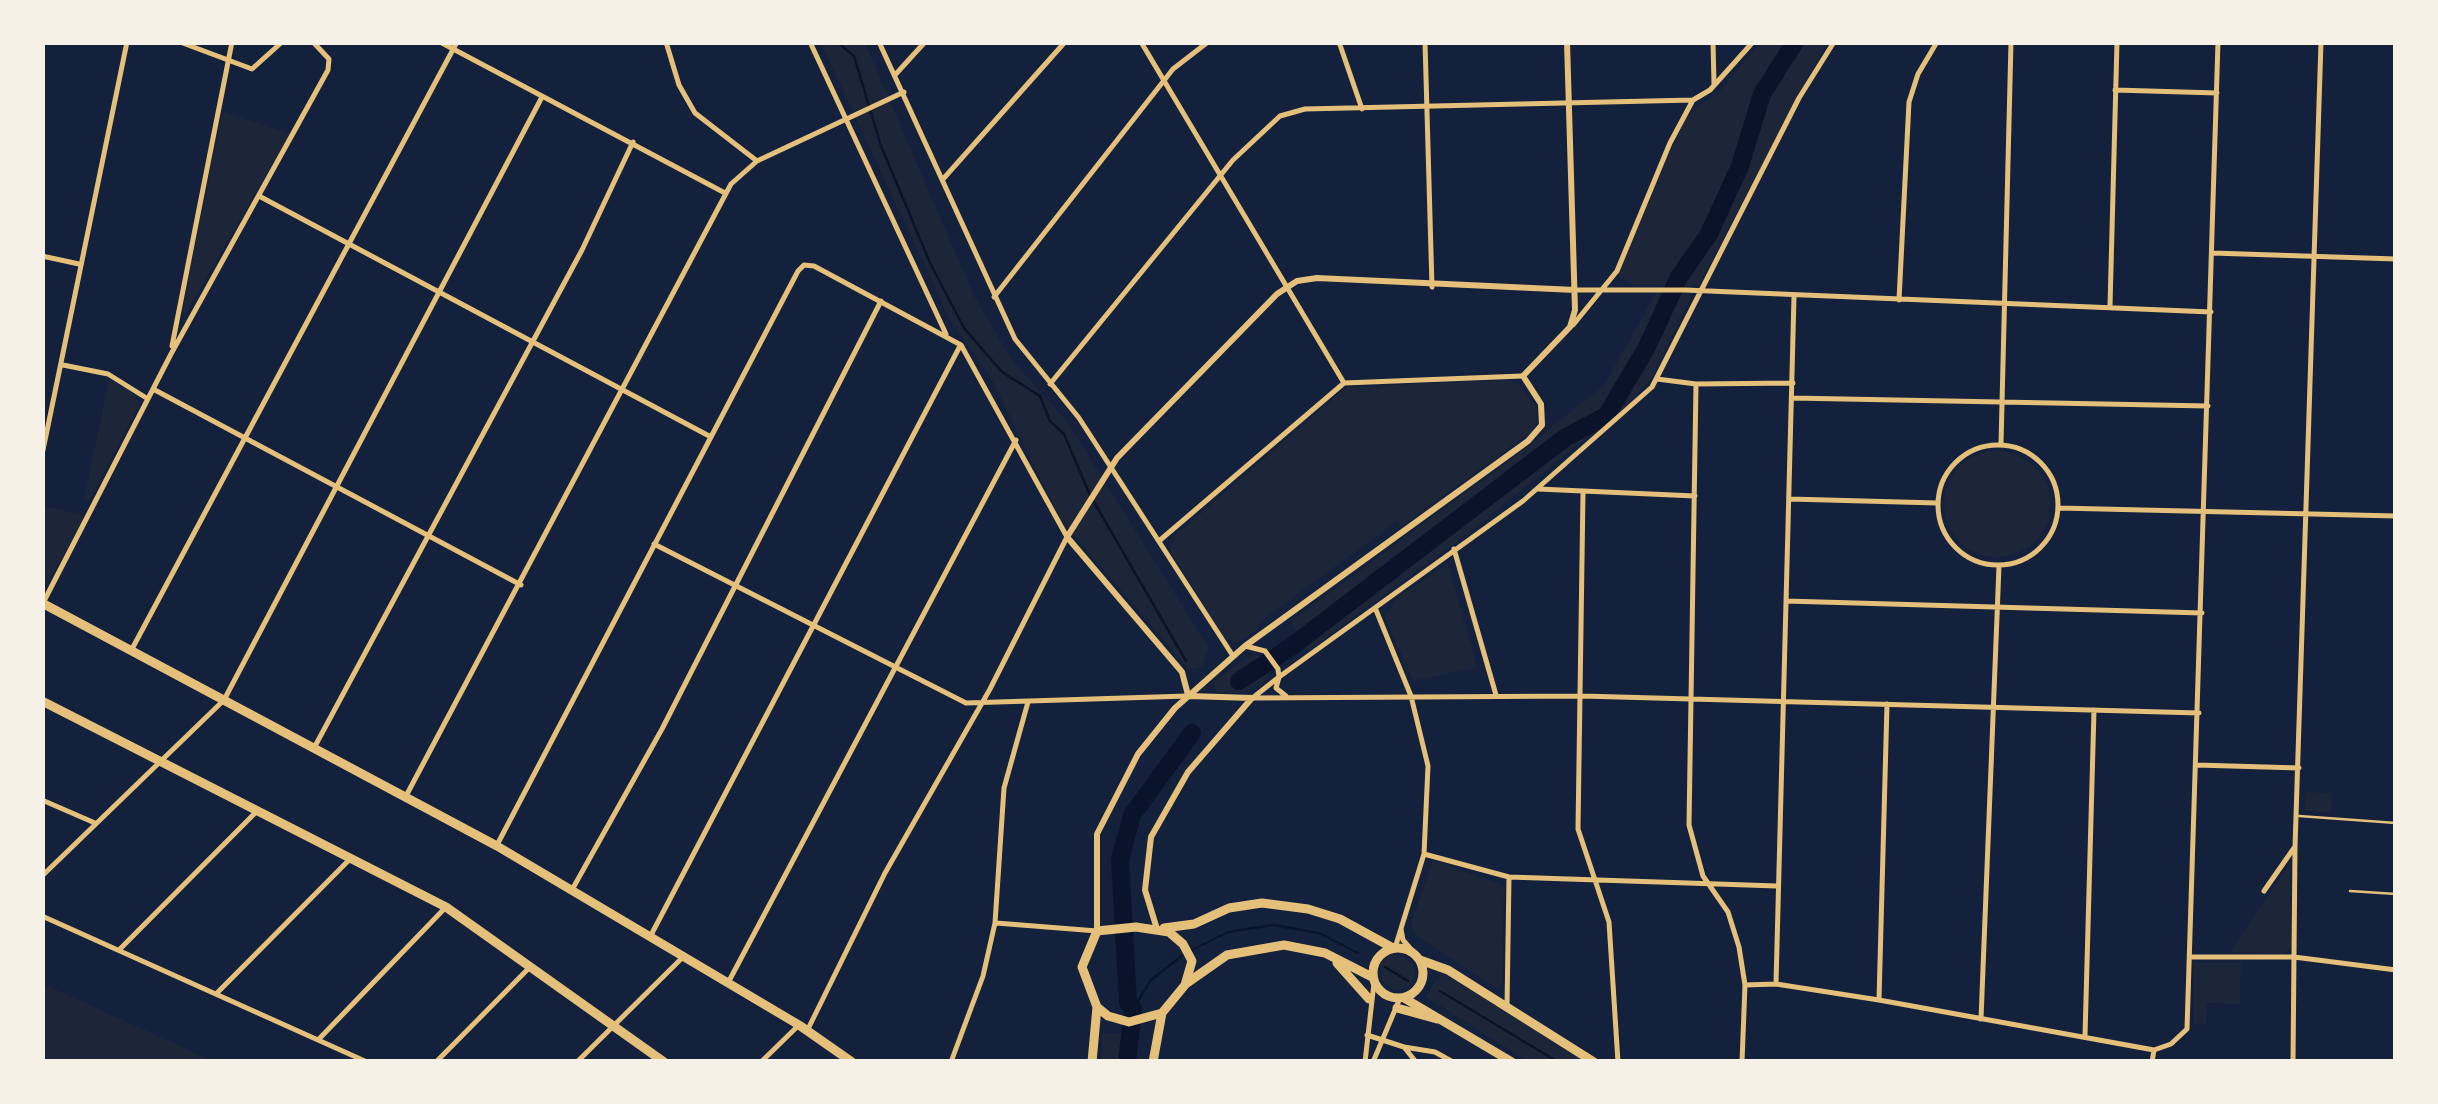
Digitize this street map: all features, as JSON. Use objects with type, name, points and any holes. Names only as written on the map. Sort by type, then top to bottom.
[{"type":"main road","points":[[43,604],[496,846],[803,1028],[852,1062]]},
{"type":"main road","points":[[42,701],[446,907],[664,1062]]},
{"type":"main road","points":[[1092,1062],[1097,1006],[1082,967],[1097,930],[1178,928],[1229,908],[1262,903],[1308,909],[1340,919],[1394,948],[1448,970],[1594,1062]]},
{"type":"main road","points":[[1157,929],[1183,944],[1192,961],[1185,985]]},
{"type":"main road","points":[[1153,1062],[1162,1013],[1185,985],[1227,955],[1254,947],[1298,946],[1332,957],[1373,980],[1383,994],[1442,1019],[1512,1062]]},
{"type":"main road","points":[[1373,980],[1379,955],[1394,948]]},
{"type":"main road","points":[[1332,957],[1369,999]]},
{"type":"main road","points":[[1400,1001],[1421,983],[1418,957]]},
{"type":"main road","points":[[1097,1006],[1116,1020],[1141,1021],[1162,1013]]},
{"type":"street","points":[[42,455],[127,42]]},
{"type":"street","points":[[180,42],[248,68],[255,68],[282,42]]},
{"type":"street","points":[[171,354],[232,42]]},
{"type":"street","points":[[43,604],[152,389],[330,64],[313,42]]},
{"type":"street","points":[[440,42],[726,193]]},
{"type":"street","points":[[130,651],[456,42]]},
{"type":"street","points":[[666,42],[679,85],[696,113],[757,161]]},
{"type":"street","points":[[810,42],[850,120],[948,337]]},
{"type":"street","points":[[880,42],[944,178],[994,298],[1024,352],[1072,408],[1233,656]]},
{"type":"street","points":[[895,75],[925,42]]},
{"type":"street","points":[[944,178],[1065,42]]},
{"type":"street","points":[[1142,42],[1344,382]]},
{"type":"street","points":[[994,298],[1164,80],[1208,42]]},
{"type":"street","points":[[1340,42],[1362,108]]},
{"type":"street","points":[[1424,42],[1432,287]]},
{"type":"street","points":[[1567,42],[1575,290],[1570,327]]},
{"type":"street","points":[[1713,42],[1714,85]]},
{"type":"street","points":[[1159,540],[1344,382],[1523,376],[1605,289],[1693,100],[1714,85],[1753,42]]},
{"type":"street","points":[[1157,929],[1145,890],[1151,838],[1188,772],[1252,698],[1536,488],[1643,396],[1656,379],[1799,98],[1834,42]]},
{"type":"street","points":[[1899,300],[1910,102],[1914,83],[1937,42]]},
{"type":"street","points":[[2000,444],[2011,42]]},
{"type":"street","points":[[2110,306],[2117,42]]},
{"type":"street","points":[[1745,985],[1776,984],[1879,1000],[2154,1050],[2171,1044],[2187,1029],[2218,42]]},
{"type":"street","points":[[2293,1062],[2295,847],[2321,42]]},
{"type":"street","points":[[2115,90],[2217,93]]},
{"type":"street","points":[[406,796],[625,391],[726,193],[757,161],[904,92]]},
{"type":"street","points":[[42,876],[224,700],[542,98]]},
{"type":"street","points":[[1050,384],[1220,176],[1256,135],[1280,116],[1305,109],[1693,100]]},
{"type":"street","points":[[314,748],[533,342],[633,142]]},
{"type":"street","points":[[259,196],[711,437]]},
{"type":"street","points":[[2212,253],[2396,259]]},
{"type":"street","points":[[42,256],[80,264]]},
{"type":"street","points":[[496,846],[804,265],[881,300],[961,344],[1067,537],[1182,672],[1188,696]]},
{"type":"street","points":[[761,1062],[803,1028],[982,704],[1079,512],[1099,482],[1285,287],[1316,278],[1432,287],[1685,290],[2211,312]]},
{"type":"street","points":[[1776,984],[1794,297]]},
{"type":"street","points":[[571,891],[737,584],[881,300]]},
{"type":"street","points":[[650,936],[961,344]]},
{"type":"street","points":[[63,365],[108,374],[148,399]]},
{"type":"street","points":[[995,923],[1097,930],[1097,834],[1138,754],[1188,696],[1233,656],[1536,434],[1544,416],[1523,376]]},
{"type":"street","points":[[1656,379],[1696,384],[1793,383]]},
{"type":"street","points":[[1696,384],[1689,825],[1703,876],[1712,886],[1739,947],[1745,985],[1742,1062]]},
{"type":"street","points":[[152,389],[521,586]]},
{"type":"street","points":[[1792,398],[2208,406]]},
{"type":"street","points":[[727,983],[1016,440]]},
{"type":"street","points":[[2000,444],[2036,457],[2057,489],[2059,508],[2046,542],[2033,554],[1998,566],[1962,554],[1940,522],[1937,503],[1940,484],[1964,454],[2000,444]]},
{"type":"street","points":[[1536,488],[1695,496]]},
{"type":"street","points":[[1582,493],[1578,829],[1599,882],[1609,922],[1618,1062]]},
{"type":"street","points":[[1790,499],[1937,503]]},
{"type":"street","points":[[2059,508],[2396,516]]},
{"type":"street","points":[[654,544],[966,703],[1188,696],[1496,695],[1992,704],[2199,713]]},
{"type":"street","points":[[1454,550],[1496,695]]},
{"type":"street","points":[[1980,1019],[1998,566]]},
{"type":"street","points":[[1786,601],[2202,612]]},
{"type":"street","points":[[1376,610],[1411,696],[1428,766],[1424,854],[1394,948]]},
{"type":"street","points":[[1250,646],[1274,661],[1279,677],[1276,688],[1293,698]]},
{"type":"street","points":[[951,1062],[983,976],[995,923],[1004,788],[1028,702]]},
{"type":"street","points":[[1879,1000],[1886,704]]},
{"type":"street","points":[[2085,1036],[2094,709]]},
{"type":"street","points":[[2197,765],[2299,768]]},
{"type":"street","points":[[42,800],[96,824]]},
{"type":"street","points":[[120,949],[258,810]]},
{"type":"street","points":[[2264,890],[2295,847]]},
{"type":"street","points":[[1424,854],[1510,877],[1777,886]]},
{"type":"street","points":[[216,994],[351,858]]},
{"type":"street","points":[[1507,1007],[1510,877]]},
{"type":"street","points":[[318,1039],[446,907]]},
{"type":"street","points":[[42,916],[367,1062]]},
{"type":"street","points":[[1401,926],[1403,940],[1418,957]]},
{"type":"street","points":[[2190,956],[2294,957],[2396,970]]},
{"type":"street","points":[[576,1062],[683,958]]},
{"type":"street","points":[[436,1062],[532,966]]},
{"type":"street","points":[[1369,1062],[1367,1035],[1373,980]]},
{"type":"street","points":[[1369,1062],[1384,1041],[1400,1001]]},
{"type":"street","points":[[1367,1035],[1404,1048],[1435,1052],[1453,1062]]},
{"type":"street","points":[[1404,1048],[1416,1062]]},
{"type":"street","points":[[2152,1062],[2154,1050]]},
{"type":"lane","points":[[2297,816],[2396,823]]},
{"type":"lane","points":[[2350,891],[2396,894]]},
{"type":"shaded area","points":[[821,43],[865,43],[974,296],[1012,360],[1066,420],[1209,648],[1202,666],[1189,670],[1061,520],[991,378],[950,320]]},
{"type":"shaded area","points":[[1760,43],[1827,43],[1698,286],[1634,284],[1621,278],[1617,275],[1687,115],[1719,92]]},
{"type":"shaded area","points":[[222,112],[290,134],[185,314],[182,311]]},
{"type":"shaded area","points":[[1656,293],[1688,293],[1691,297],[1651,379],[1626,406],[1457,542],[1309,650],[1290,622],[1513,458],[1604,385]]},
{"type":"shaded area","points":[[109,379],[135,394],[139,405],[89,501],[84,500]]},
{"type":"shaded area","points":[[1508,380],[1521,386],[1537,408],[1535,429],[1401,527],[1397,521],[1260,622],[1259,629],[1236,643],[1224,638],[1170,550],[1176,535],[1346,387]]},
{"type":"shaded area","points":[[1997,451],[2017,455],[2034,467],[2046,484],[2050,504],[2046,524],[2034,541],[2017,553],[1997,557],[1977,553],[1960,541],[1948,524],[1944,504],[1948,484],[1960,467],[1977,455]]},
{"type":"shaded area","points":[[42,506],[81,514],[83,520],[43,590]]},
{"type":"shaded area","points":[[1448,564],[1477,667],[1413,681],[1384,616],[1400,595]]},
{"type":"shaded area","points":[[1255,652],[1269,664],[1268,680],[1247,692],[1217,693],[1214,681]]},
{"type":"shaded area","points":[[2305,792],[2332,793],[2331,813],[2305,811]]},
{"type":"shaded area","points":[[1433,860],[1504,886],[1502,984],[1498,989],[1413,933],[1411,924]]},
{"type":"shaded area","points":[[2290,863],[2292,947],[2284,954],[2230,952]]},
{"type":"shaded area","points":[[1389,954],[1401,955],[1414,965],[1415,977],[1408,987],[1395,990],[1381,980],[1380,963]]},
{"type":"shaded area","points":[[2194,963],[2241,963],[2240,1004],[2207,1003],[2206,1024],[2194,1024]]},
{"type":"shaded area","points":[[1442,972],[1588,1061],[1528,1061],[1426,997]]},
{"type":"shaded area","points":[[43,984],[213,1061],[43,1061]]},
{"type":"shaded area","points":[[1102,1034],[1124,1034],[1122,1061],[1101,1061]]},
{"type":"waterway","points":[[837,42],[854,56],[881,146],[931,265],[964,328],[1002,372],[1040,396],[1050,421],[1064,434],[1090,495]]},
{"type":"waterway","points":[[1239,681],[1291,647],[1566,437],[1606,416],[1647,347],[1679,277],[1709,234],[1740,166],[1762,94],[1795,42]]},
{"type":"waterway","points":[[1094,502],[1186,661]]},
{"type":"waterway","points":[[1127,1062],[1133,1009],[1128,1002],[1120,860],[1132,815],[1192,733]]},
{"type":"waterway","points":[[1190,951],[1228,932],[1273,925],[1319,933],[1358,953]]},
{"type":"waterway","points":[[1133,1009],[1151,980],[1183,955]]},
{"type":"waterway","points":[[1385,967],[1408,981]]},
{"type":"waterway","points":[[1440,991],[1558,1062]]}]
